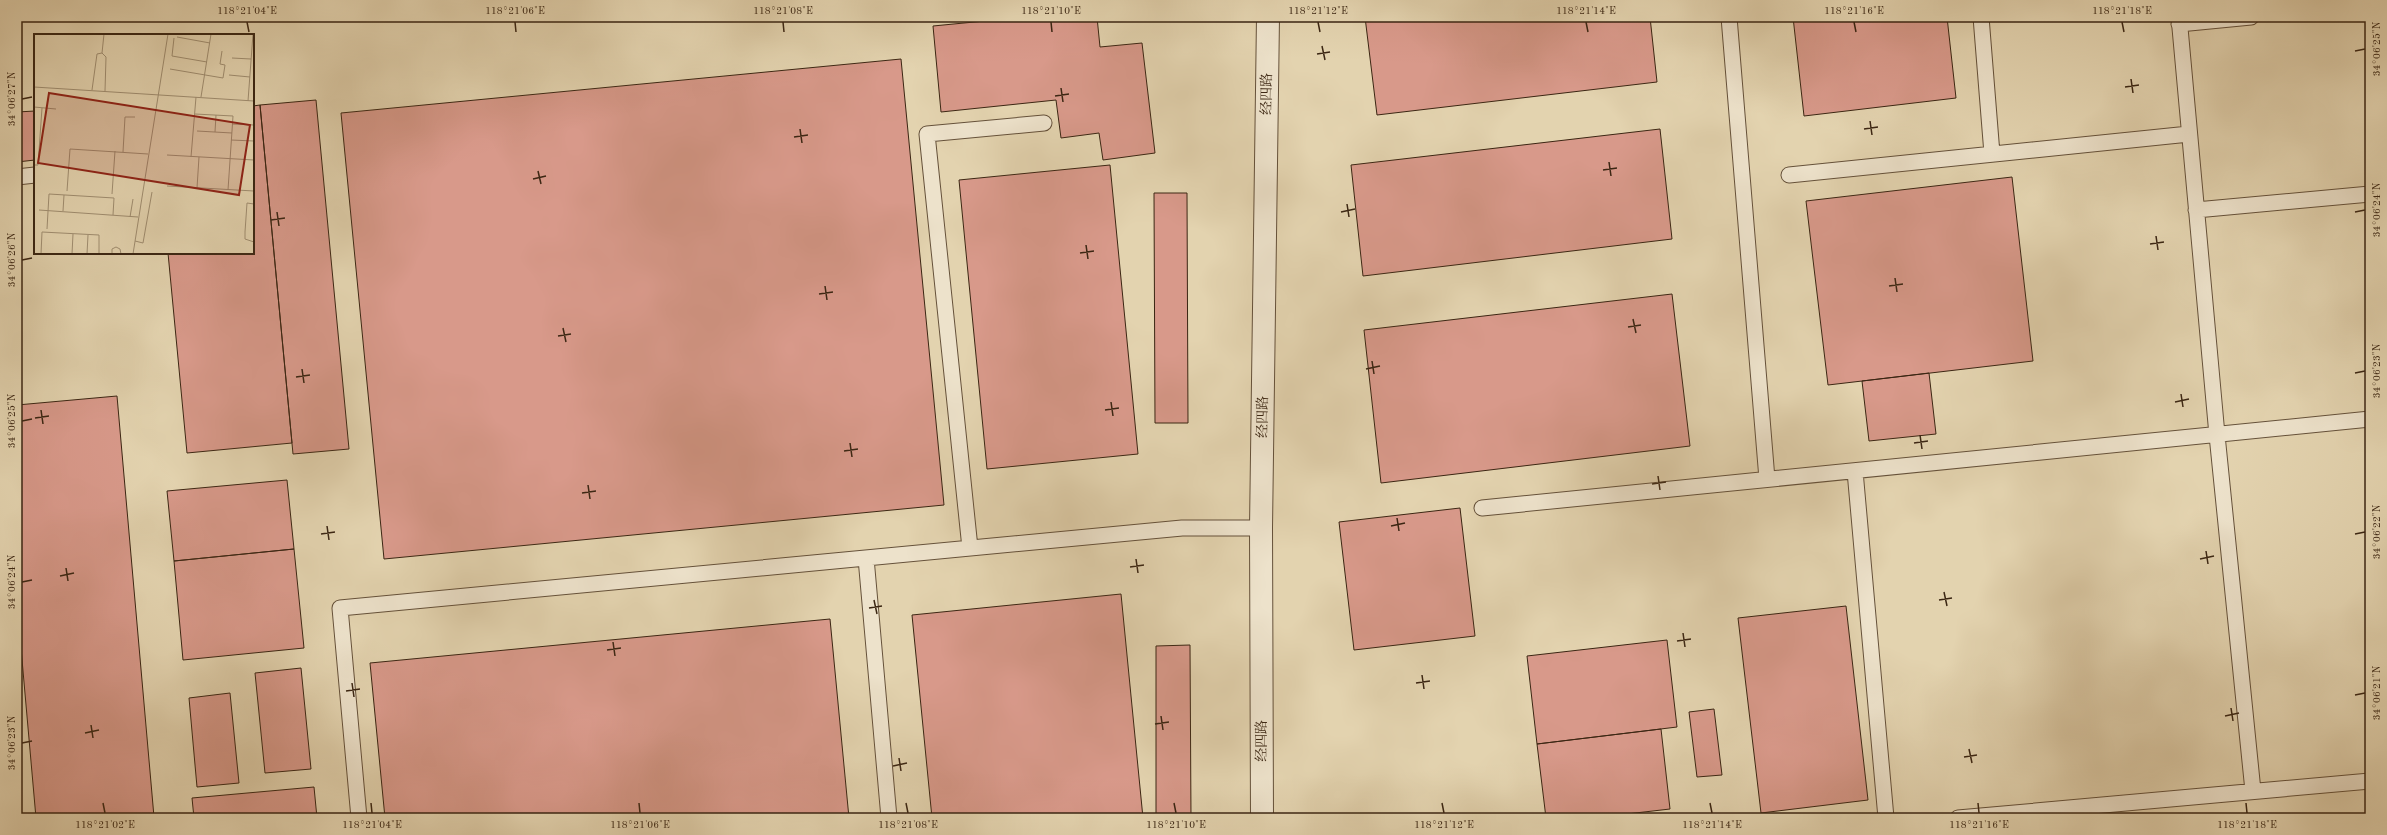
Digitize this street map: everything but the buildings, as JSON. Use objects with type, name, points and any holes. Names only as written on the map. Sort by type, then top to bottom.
[{"type":"street","name":"经四路","points":[[1262,818],[1261,528],[1268,17]]},
{"type":"lane","points":[[1729,17],[1767,479]]},
{"type":"lane","points":[[1981,17],[1992,154]]},
{"type":"lane","points":[[2251,17],[2179,20],[2217,435],[2253,791]]},
{"type":"lane","points":[[970,548],[927,134],[1044,123]]},
{"type":"lane","points":[[1789,174],[2189,134]]},
{"type":"lane","points":[[17,177],[34,175]]},
{"type":"lane","points":[[2196,210],[2370,194]]},
{"type":"lane","points":[[1482,508],[2370,420]]},
{"type":"lane","points":[[1855,471],[1886,818]]},
{"type":"lane","points":[[359,818],[340,608],[1182,528],[1261,528]]},
{"type":"lane","points":[[866,558],[889,818]]},
{"type":"lane","points":[[1958,818],[2370,781]]}]
